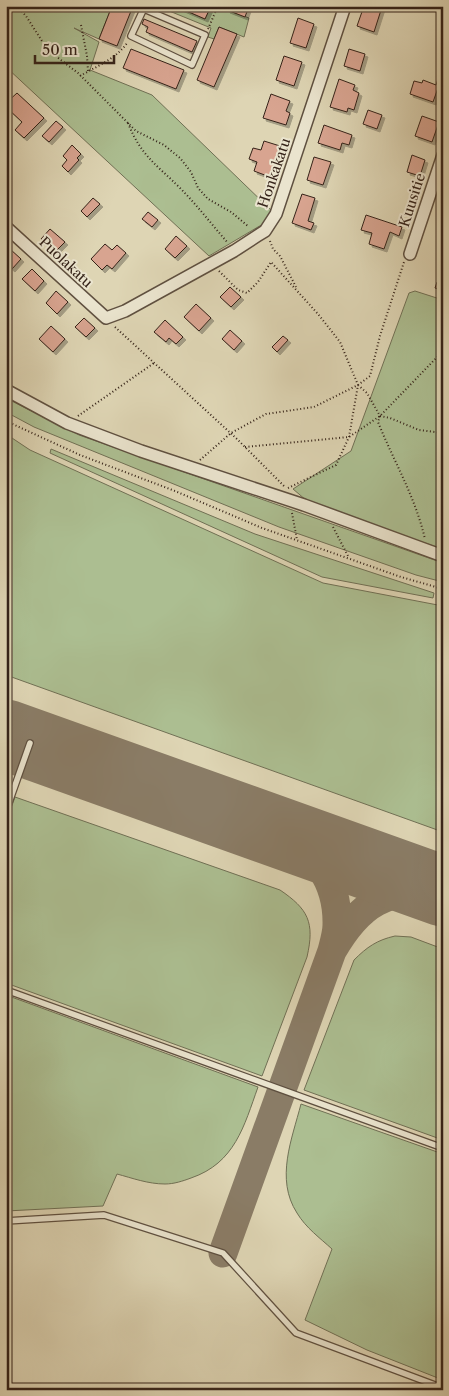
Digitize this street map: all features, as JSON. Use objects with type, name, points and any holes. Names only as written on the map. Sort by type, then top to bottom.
[{"type":"street","name":"Honkakatu","points":[[106,318],[124,311],[234,251],[265,231],[276,214],[345,6]]},
{"type":"street","name":"Kuusitie","points":[[410,254],[443,155]]},
{"type":"street","name":"Puolakatu","points":[[6,227],[106,318]]},
{"type":"street","points":[[6,390],[68,423],[140,451],[290,500],[430,553],[443,556]]},
{"type":"lane","points":[[145,7],[205,35],[192,65],[131,36],[145,7]]},
{"type":"lane","points":[[6,811],[30,743]]},
{"type":"lane","points":[[6,990],[443,1148]]},
{"type":"lane","points":[[6,1221],[104,1216],[223,1253],[296,1333],[443,1388]]},
{"type":"path","points":[[18,6],[42,41],[57,57],[80,76],[136,131],[164,145],[180,158],[191,172],[198,188],[208,199],[231,212],[258,236],[270,241],[300,293]]},
{"type":"path","points":[[205,35],[218,6]]},
{"type":"path","points":[[81,25],[88,71]]},
{"type":"path","points":[[80,76],[121,52],[131,36]]},
{"type":"path","points":[[127,122],[140,148],[149,160],[190,199],[234,251]]},
{"type":"path","points":[[191,468],[231,433],[266,414],[314,407],[370,376],[380,336],[405,260],[410,254]]},
{"type":"path","points":[[212,262],[238,290],[247,293],[258,282],[271,262],[300,293],[340,342],[358,384],[367,393],[380,416],[378,422],[420,514],[430,553]]},
{"type":"path","points":[[106,318],[231,433],[287,489],[336,465],[350,437],[358,384]]},
{"type":"path","points":[[245,447],[350,437],[380,416],[443,351]]},
{"type":"path","points":[[68,423],[154,363]]},
{"type":"path","points":[[380,416],[419,430],[443,433]]},
{"type":"path","points":[[6,420],[80,455],[175,491],[262,528],[401,577],[443,589]]},
{"type":"path","points":[[290,500],[296,540]]},
{"type":"path","points":[[326,514],[348,558]]},
{"type":"path","points":[[6,1386],[16,1390]]},
{"type":"green space","points":[[6,6],[112,6],[99,39],[74,28],[99,42],[90,70],[152,95],[272,211],[263,224],[209,256],[6,67]]},
{"type":"green space","points":[[157,6],[175,6],[205,19],[211,6],[228,6],[227,10],[249,18],[244,37],[219,27],[214,39],[208,37],[211,28]]},
{"type":"green space","points":[[415,291],[443,300],[443,549],[313,506],[293,489],[351,451],[409,293]]},
{"type":"green space","points":[[6,398],[79,435],[443,563],[443,582],[416,575],[279,527],[34,427],[6,412]]},
{"type":"green space","points":[[6,434],[30,450],[323,583],[443,606],[443,832],[6,675]]},
{"type":"green space","points":[[51,449],[255,534],[434,593],[433,598],[322,577],[50,453]]},
{"type":"green space","points":[[15,797],[280,890],[303,910],[307,918],[310,934],[307,957],[262,1076],[6,983],[6,822]]},
{"type":"green space","points":[[395,936],[411,937],[443,949],[443,1140],[304,1090],[354,960],[373,945]]},
{"type":"green space","points":[[6,995],[258,1087],[248,1116],[228,1153],[206,1171],[178,1182],[152,1183],[117,1174],[103,1206],[6,1211]]},
{"type":"green space","points":[[301,1104],[443,1154],[443,1380],[367,1350],[305,1320],[332,1249],[313,1232],[297,1213],[290,1200],[287,1187],[287,1159]]},
{"type":"building","points":[[112,6],[133,6],[117,46],[99,39]]},
{"type":"building","points":[[175,6],[211,6],[205,19]]},
{"type":"building","points":[[228,6],[249,6],[245,17],[227,10]]},
{"type":"building","points":[[364,6],[382,7],[374,32],[357,26]]},
{"type":"building","points":[[298,18],[314,24],[306,48],[290,43]]},
{"type":"building","points":[[144,19],[197,41],[192,52],[146,32],[148,27],[142,24]]},
{"type":"building","points":[[219,27],[237,34],[214,87],[197,80]]},
{"type":"building","points":[[131,49],[184,70],[176,89],[123,68]]},
{"type":"building","points":[[349,49],[365,54],[360,71],[344,66]]},
{"type":"building","points":[[284,56],[302,62],[294,86],[276,80]]},
{"type":"building","points":[[440,72],[443,73],[443,89],[438,88],[433,102],[410,94],[414,81],[422,83],[423,80],[436,85]]},
{"type":"building","points":[[339,79],[355,85],[353,90],[359,93],[354,110],[348,108],[347,112],[330,107]]},
{"type":"building","points":[[17,93],[44,118],[24,138],[15,130],[22,122],[6,107],[6,103]]},
{"type":"building","points":[[271,94],[290,101],[286,111],[290,113],[286,125],[263,118]]},
{"type":"building","points":[[368,110],[382,115],[377,129],[363,124]]},
{"type":"building","points":[[422,116],[439,122],[432,142],[415,136]]},
{"type":"building","points":[[56,121],[63,127],[49,142],[42,136]]},
{"type":"building","points":[[324,125],[352,135],[349,145],[342,143],[340,150],[318,143]]},
{"type":"building","points":[[264,141],[280,146],[270,177],[254,171],[257,162],[249,159],[253,148],[261,150]]},
{"type":"building","points":[[72,145],[81,154],[77,158],[79,160],[68,172],[62,166],[67,160],[63,156]]},
{"type":"building","points":[[412,155],[425,160],[420,176],[407,172]]},
{"type":"building","points":[[314,157],[331,162],[323,185],[307,180]]},
{"type":"building","points":[[302,194],[315,198],[308,221],[314,223],[311,230],[292,223]]},
{"type":"building","points":[[93,198],[100,204],[87,217],[81,211]]},
{"type":"building","points":[[148,212],[158,220],[152,227],[142,219]]},
{"type":"building","points":[[366,215],[402,227],[399,236],[390,232],[384,249],[369,244],[372,233],[361,230]]},
{"type":"building","points":[[50,229],[65,242],[55,252],[41,239]]},
{"type":"building","points":[[176,236],[187,246],[175,258],[165,249]]},
{"type":"building","points":[[105,244],[112,250],[117,245],[126,253],[112,269],[107,265],[102,270],[91,259]]},
{"type":"building","points":[[10,249],[21,259],[12,269],[6,264],[6,252]]},
{"type":"building","points":[[32,269],[44,281],[35,291],[22,279]]},
{"type":"building","points":[[437,282],[443,284],[443,291],[435,288]]},
{"type":"building","points":[[230,287],[241,297],[231,307],[220,297]]},
{"type":"building","points":[[56,291],[68,302],[57,314],[46,303]]},
{"type":"building","points":[[196,304],[211,318],[199,331],[184,317]]},
{"type":"building","points":[[84,318],[95,328],[86,337],[75,327]]},
{"type":"building","points":[[165,320],[183,337],[176,344],[169,338],[166,342],[154,332]]},
{"type":"building","points":[[51,326],[65,339],[53,352],[39,339]]},
{"type":"building","points":[[230,330],[242,341],[234,350],[222,339]]},
{"type":"building","points":[[283,336],[288,340],[277,352],[272,347]]},
{"type":"taxiway","points":[[276,831],[302,847],[313,857],[322,868],[328,880],[336,909],[337,928],[332,951],[353,921],[364,910],[377,902],[390,896],[406,893],[443,895]]},
{"type":"taxiway","points":[[223,1253],[332,951]]},
{"type":"runway","points":[[6,735],[443,891]]}]
